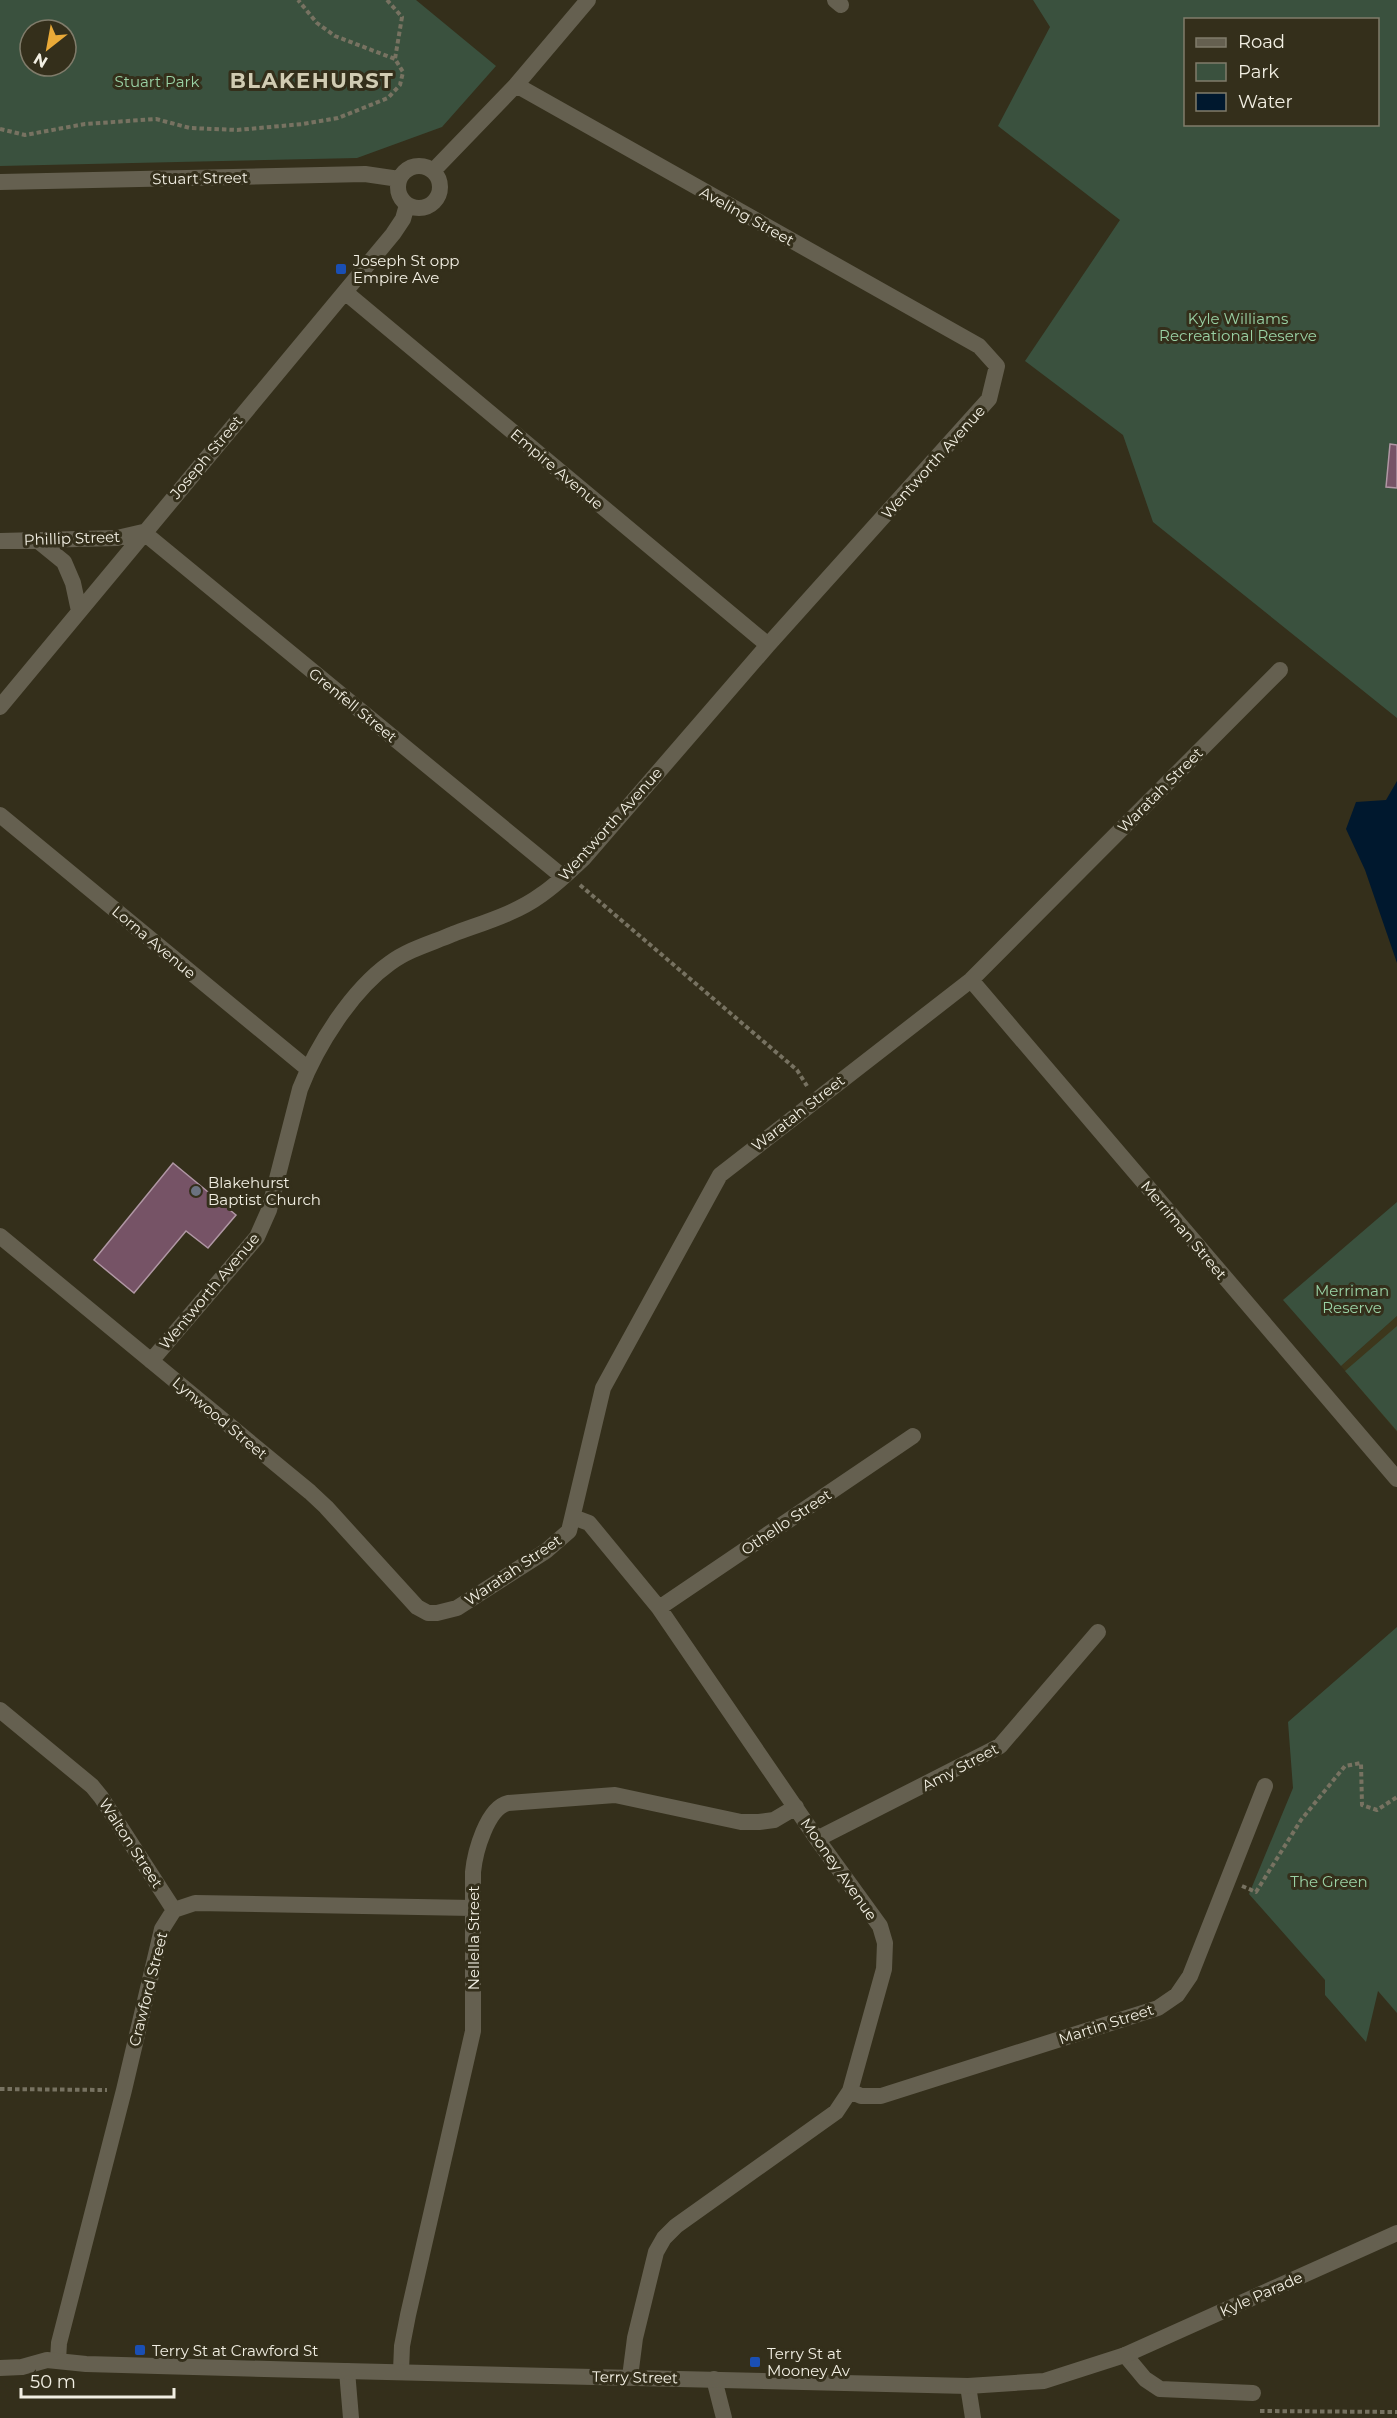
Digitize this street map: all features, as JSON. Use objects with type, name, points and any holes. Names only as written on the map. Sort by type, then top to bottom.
[{"type":"street","points":[[433,171],[516,85],[588,0]]},
{"type":"street","name":"Aveling Street","points":[[516,85],[979,346]]},
{"type":"street","points":[[414,166],[433,171],[440,183],[438,197],[434,202],[421,208],[407,205],[399,193],[399,179],[414,166]]},
{"type":"street","name":"Stuart Street","points":[[0,182],[365,174],[399,179]]},
{"type":"street","name":"Joseph Street","points":[[0,707],[143,532],[393,234],[403,219],[407,205]]},
{"type":"street","name":"Empire Avenue","points":[[345,292],[768,645]]},
{"type":"street","name":"Wentworth Avenue","points":[[151,1361],[257,1237],[269,1210],[300,1089],[308,1069],[318,1050],[351,1003],[372,978],[391,962],[410,951],[508,913],[539,897],[583,859],[768,645],[989,399],[997,366],[979,346]]},
{"type":"street","name":"Phillip Street","points":[[0,541],[117,538],[143,532]]},
{"type":"street","name":"Grenfell Street","points":[[143,532],[563,878]]},
{"type":"street","points":[[37,540],[64,562],[73,584],[79,611]]},
{"type":"street","name":"Waratah Street","points":[[428,1613],[445,1612],[458,1608],[546,1551],[569,1531],[603,1388],[715,1182],[726,1170],[970,980],[1280,670]]},
{"type":"street","name":"Lorna Avenue","points":[[0,815],[308,1069]]},
{"type":"street","name":"Merriman Street","points":[[970,980],[1397,1479]]},
{"type":"street","name":"Lynwood Street","points":[[0,1236],[326,1507],[411,1602],[428,1613]]},
{"type":"street","name":"Othello Street","points":[[658,1608],[913,1436]]},
{"type":"street","name":"Mooney Avenue","points":[[573,1517],[589,1523],[658,1608],[817,1839],[880,1926],[885,1943],[884,1969],[850,2091],[828,2120],[676,2226],[664,2238],[656,2252],[635,2338],[630,2377]]},
{"type":"street","name":"Amy Street","points":[[817,1839],[1000,1746],[1098,1632]]},
{"type":"street","name":"Walton Street","points":[[0,1710],[92,1786],[174,1910]]},
{"type":"street","name":"Martin Street","points":[[850,2091],[861,2096],[881,2096],[1158,2008],[1177,1995],[1190,1976],[1265,1786]]},
{"type":"street","name":"Nellella Street","points":[[401,2371],[402,2346],[408,2315],[473,2031],[474,1863],[493,1814],[502,1804],[615,1795],[741,1822],[774,1820],[796,1807]]},
{"type":"street","points":[[174,1910],[195,1903],[472,1908]]},
{"type":"street","name":"Crawford Street","points":[[58,2360],[59,2343],[124,2090],[162,1929],[174,1910]]},
{"type":"street","name":"Kyle Parade","points":[[1125,2355],[1397,2233]]},
{"type":"street","points":[[1125,2355],[1145,2379],[1160,2390],[1252,2393]]},
{"type":"street","name":"Terry Street","points":[[0,2368],[22,2367],[47,2360],[58,2360],[86,2364],[968,2386],[1044,2381],[1125,2355]]},
{"type":"street","points":[[347,2371],[351,2418]]},
{"type":"street","points":[[714,2379],[724,2418]]},
{"type":"street","points":[[968,2386],[973,2418]]},
{"type":"path","points":[[0,129],[25,135],[85,124],[156,119],[190,128],[237,130],[338,118],[388,98],[400,85],[403,72],[395,59],[335,36],[317,23],[298,0]]},
{"type":"path","points":[[387,0],[402,16],[395,59]]},
{"type":"path","points":[[563,878],[579,885],[797,1070],[815,1100]]},
{"type":"path","points":[[1228,1880],[1256,1892],[1301,1820],[1344,1766],[1361,1763],[1362,1805],[1377,1810],[1397,1797]]},
{"type":"path","points":[[0,2089],[124,2090]]},
{"type":"path","points":[[1257,2410],[1397,2412]]},
{"type":"shaded area","points":[[1397,1316],[1397,1432],[1341,1366]]},
{"type":"green space","name":"Stuart Park","points":[[0,0],[416,0],[496,66],[442,127],[357,158],[0,166]]},
{"type":"green space","name":"Kyle Williams Recreational Reserve","points":[[1033,0],[1397,0],[1397,718],[1153,522],[1123,435],[1025,361],[1120,220],[998,126],[1050,27]]},
{"type":"green space","name":"Merriman Reserve","points":[[1397,1202],[1397,1316],[1341,1366],[1283,1300]]},
{"type":"green space","points":[[1397,1326],[1397,1431],[1345,1371]]},
{"type":"green space","name":"The Green","points":[[1397,1627],[1397,2013],[1378,1991],[1366,2042],[1325,1995],[1325,1980],[1249,1894],[1293,1788],[1288,1722]]},
{"type":"water","points":[[1397,781],[1397,963],[1365,870],[1346,829],[1356,802],[1386,800]]},
{"type":"building","points":[[1390,444],[1397,445],[1397,488],[1386,487]]},
{"type":"building","points":[[173,1163],[236,1215],[208,1248],[186,1231],[134,1293],[94,1260]]},
{"type":"place","name":"Joseph St opp Empire Ave","points":[[341,269]]},
{"type":"place","name":"Blakehurst Baptist Church","points":[[196,1191]]},
{"type":"place","name":"Terry St at Crawford St","points":[[140,2350]]},
{"type":"place","name":"Terry St at Mooney Av","points":[[755,2362]]},
{"type":"district","name":"BLAKEHURST","points":[[312,80]]}]
